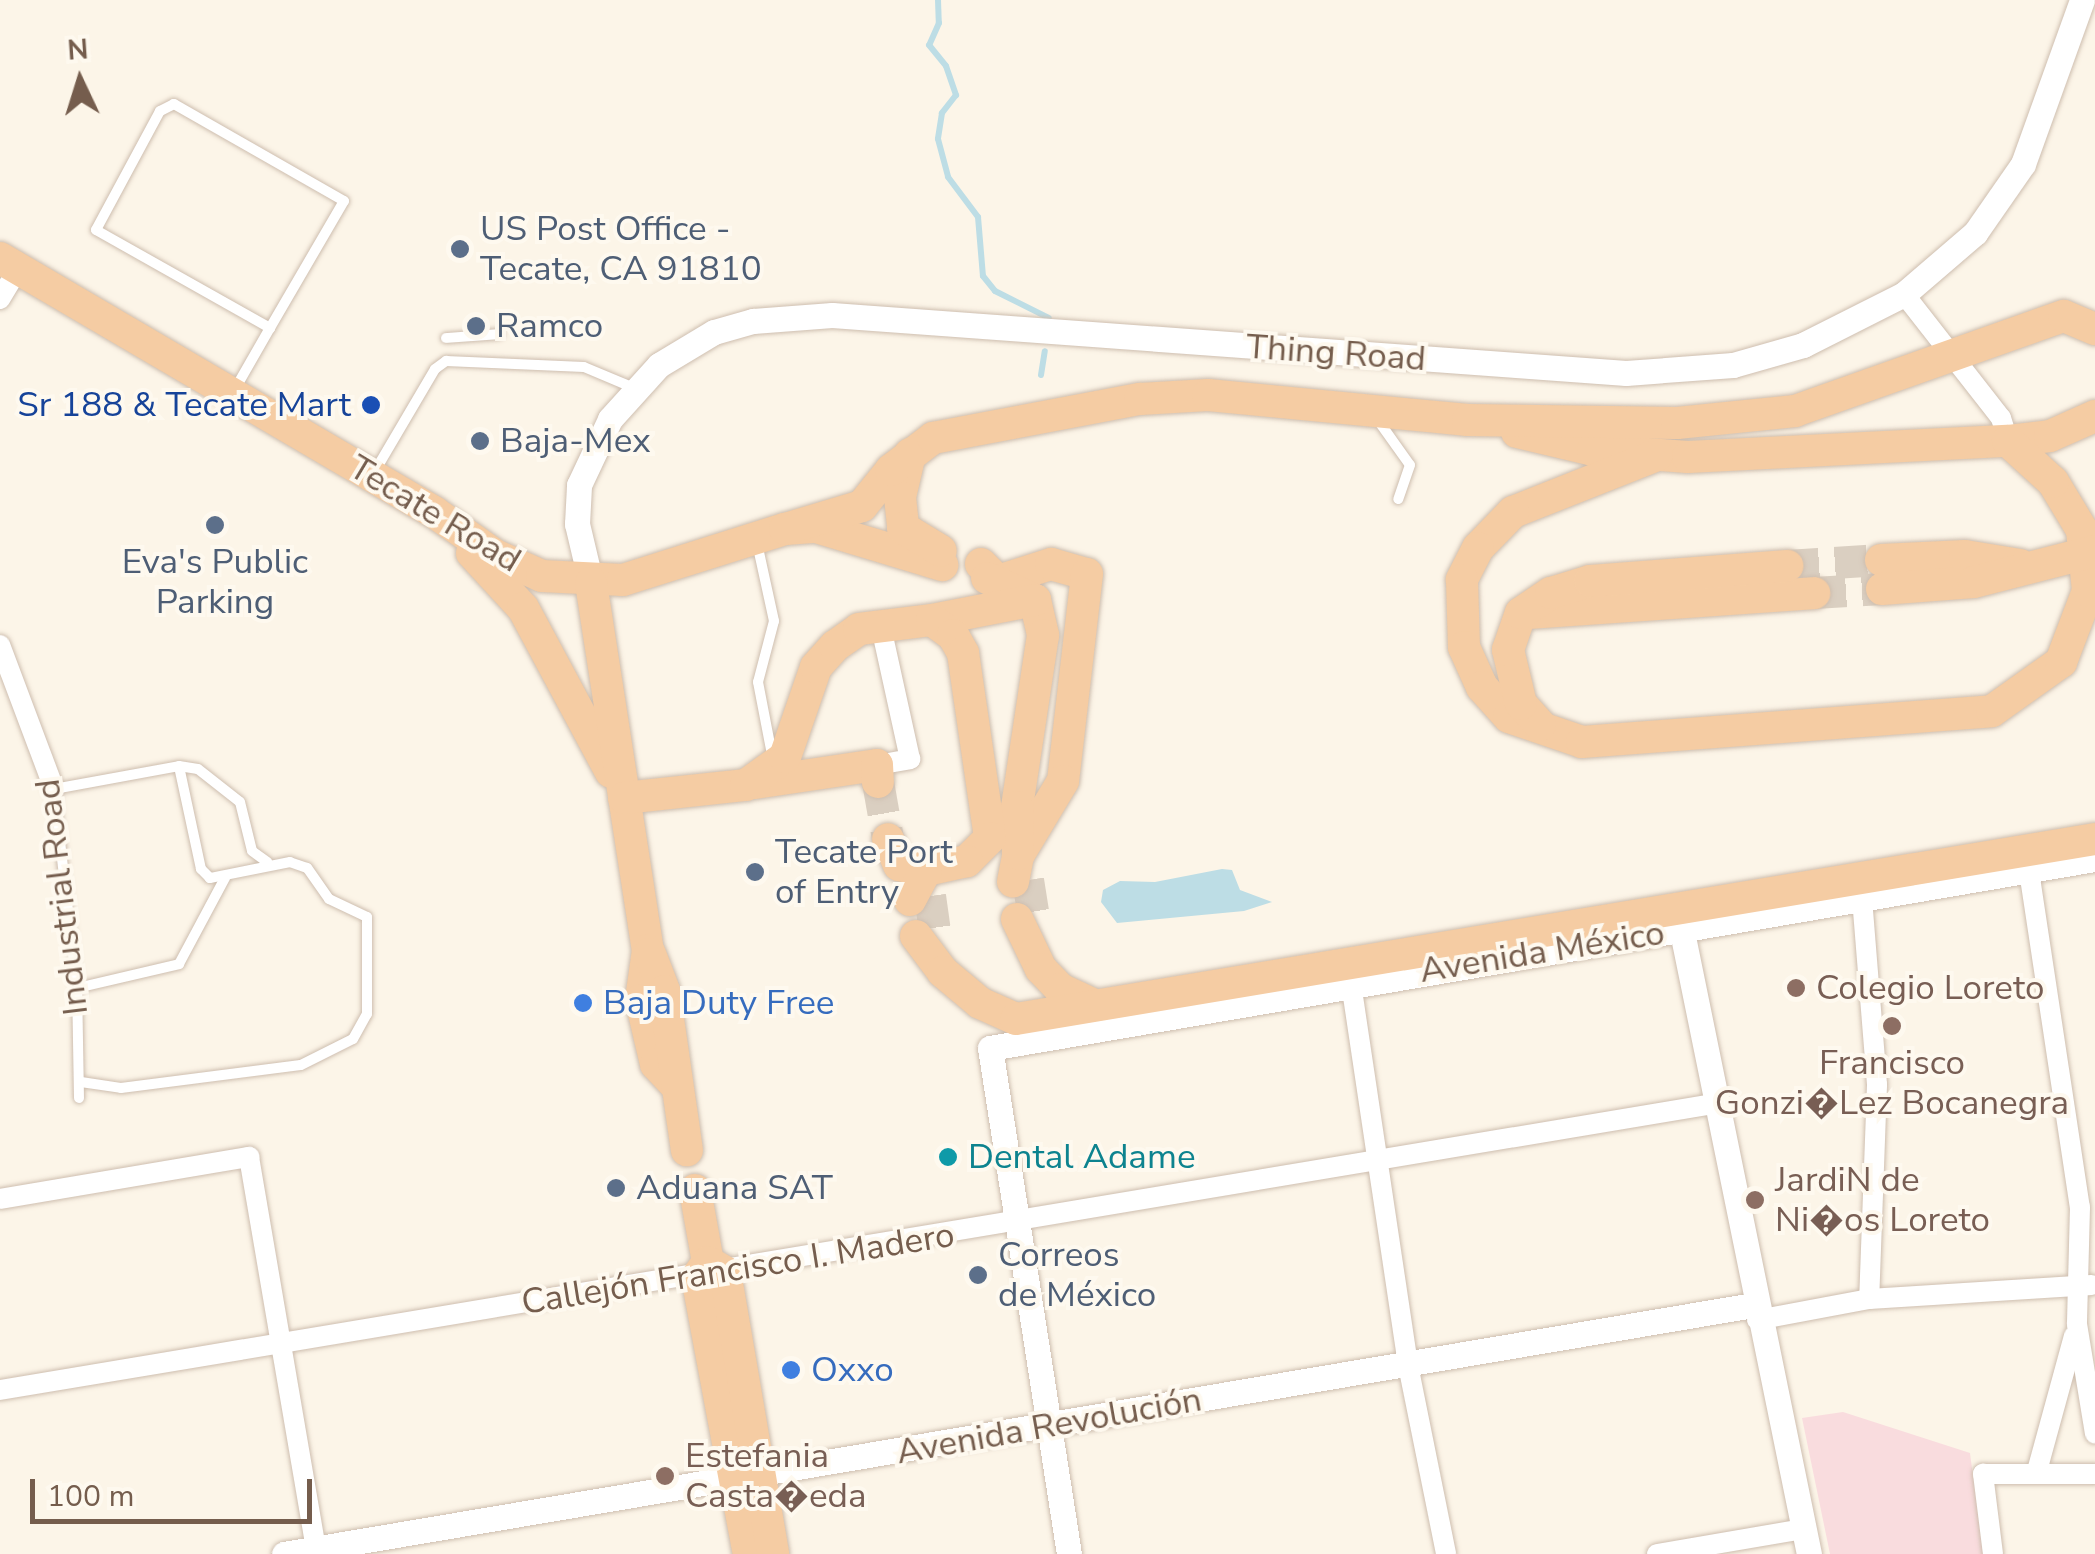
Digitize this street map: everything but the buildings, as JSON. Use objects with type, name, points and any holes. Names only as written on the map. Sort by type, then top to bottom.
[{"type":"highway","name":"Tecate Road","points":[[9,264],[434,512],[518,566],[591,583]]},
{"type":"highway","points":[[687,1150],[674,1082],[656,1064],[641,1000],[648,950],[591,583],[623,580],[862,506],[910,454],[958,430],[1140,399],[1208,395],[1468,420],[1677,423],[1795,411],[2064,316],[2095,330]]},
{"type":"highway","points":[[1468,420],[1593,450],[1657,455],[2008,441],[2050,436],[2095,416]]},
{"type":"highway","points":[[1657,455],[1513,512],[1478,548],[1462,580],[1464,647],[1482,687],[1509,717],[1550,736],[1582,742],[1992,711],[2061,662],[2088,591],[2090,553],[2082,530],[2053,482],[2008,441]]},
{"type":"highway","points":[[770,533],[816,527],[944,559],[903,528],[900,496],[910,454]]},
{"type":"highway","points":[[434,512],[524,608],[624,798]]},
{"type":"highway","points":[[1881,575],[1964,556],[2039,568],[2090,553]]},
{"type":"highway","points":[[1051,564],[1087,574],[1063,781],[1019,872],[1017,806],[1044,635],[1036,600],[986,573],[1051,564]]},
{"type":"highway","points":[[1550,736],[1521,704],[1511,672],[1511,630],[1521,614],[1552,593],[1590,581],[1787,566]]},
{"type":"highway","points":[[1521,614],[1814,594]]},
{"type":"highway","points":[[746,785],[785,756],[816,667],[860,629],[1036,600]]},
{"type":"highway","points":[[888,839],[899,865],[922,889],[981,851],[990,838],[991,814],[963,653],[953,635],[932,620]]},
{"type":"highway","points":[[624,798],[878,773]]},
{"type":"highway","points":[[925,934],[1016,1019],[1679,919],[2095,839]]},
{"type":"highway","points":[[1026,917],[1094,1005]]},
{"type":"highway","points":[[695,1190],[748,1479],[773,1554]]},
{"type":"highway","points":[[748,1479],[750,1554]]},
{"type":"street","name":"Thing Road","points":[[591,583],[577,524],[579,485],[610,418],[659,365],[714,332],[808,315],[1685,372],[1803,344],[1904,294],[1975,232],[2023,164],[2082,0]]},
{"type":"street","points":[[0,299],[9,264]]},
{"type":"street","points":[[1904,294],[2001,418],[2008,441]]},
{"type":"street","points":[[878,773],[910,759],[881,627]]},
{"type":"street","name":"Industrial Road","points":[[0,645],[54,790]]},
{"type":"street","name":"Avenida México","points":[[1016,1222],[990,1048],[1679,919],[1862,898],[2095,859]]},
{"type":"street","points":[[2029,871],[2080,1207],[2088,1285],[2037,1471]]},
{"type":"street","points":[[1862,898],[1878,1085],[1869,1299]]},
{"type":"street","points":[[1657,1554],[1806,1541],[1712,1104],[1679,919]]},
{"type":"street","points":[[1351,983],[1408,1365],[1446,1554]]},
{"type":"street","name":"Callejón Francisco I. Madero","points":[[0,1390],[1712,1104]]},
{"type":"street","points":[[0,1199],[249,1157],[317,1552]]},
{"type":"street","points":[[1016,1222],[1070,1554]]},
{"type":"street","points":[[1755,1313],[1869,1299],[2088,1285]]},
{"type":"street","name":"Avenida Revolución","points":[[284,1554],[317,1552],[1408,1365],[1755,1313]]},
{"type":"street","points":[[2077,1324],[2095,1434]]},
{"type":"street","points":[[1993,1554],[1981,1476],[2037,1471],[2095,1474]]},
{"type":"lane","points":[[232,394],[344,201],[174,104],[160,111],[96,230],[270,328]]},
{"type":"lane","points":[[446,338],[499,334]]},
{"type":"lane","points":[[372,476],[434,369],[446,361],[584,368],[634,388]]},
{"type":"lane","points":[[1374,410],[1380,429],[1410,466],[1398,499]]},
{"type":"lane","points":[[770,533],[774,620],[758,682],[774,767]]},
{"type":"lane","points":[[179,766],[201,869],[210,878],[226,878],[268,862]]},
{"type":"lane","points":[[54,790],[179,766],[228,788],[240,802],[252,850],[268,862],[307,868],[329,898],[367,917],[372,981],[367,1014],[353,1039],[301,1065],[121,1088],[80,1082]]},
{"type":"lane","name":"Industrial Road","points":[[54,790],[77,988],[78,1098]]},
{"type":"lane","points":[[77,988],[180,964],[226,878]]},
{"type":"shaded area","points":[[1843,1412],[1970,1453],[1983,1554],[1830,1554],[1802,1418]]},
{"type":"water","points":[[1232,870],[1240,890],[1272,902],[1244,911],[1117,923],[1101,902],[1103,890],[1120,881],[1155,882]]},
{"type":"waterway","points":[[938,0],[939,23],[929,45],[946,66],[956,95],[942,113],[938,139],[948,177],[978,217],[983,276],[995,291],[1049,318]]},
{"type":"waterway","points":[[1041,375],[1045,351]]},
{"type":"tunnel","points":[[1787,566],[1881,560]]},
{"type":"tunnel","points":[[1814,593],[1882,589]]},
{"type":"tunnel","points":[[878,782],[888,839]]},
{"type":"tunnel","points":[[1028,880],[1034,916]]},
{"type":"tunnel","points":[[930,896],[935,933]]},
{"type":"place","name":"US Post Office - Tecate, CA 91810","points":[[460,249]]},
{"type":"place","name":"Ramco","points":[[476,326]]},
{"type":"place","name":"Sr 188 & Tecate Mart","points":[[371,405]]},
{"type":"place","name":"Baja-Mex","points":[[480,441]]},
{"type":"place","name":"Eva's Public Parking","points":[[215,525]]},
{"type":"place","name":"Tecate Port of Entry","points":[[755,872]]},
{"type":"place","name":"Colegio Loreto","points":[[1796,988]]},
{"type":"place","name":"Baja Duty Free","points":[[583,1003]]},
{"type":"place","name":"Francisco Gonzi�Lez Bocanegra","points":[[1892,1026]]},
{"type":"place","name":"Dental Adame","points":[[948,1157]]},
{"type":"place","name":"Aduana SAT","points":[[616,1188]]},
{"type":"place","name":"JardiN de Ni�os Loreto","points":[[1755,1200]]},
{"type":"place","name":"Correos de México","points":[[978,1275]]},
{"type":"place","name":"Oxxo","points":[[791,1370]]},
{"type":"place","name":"Estefania Casta�eda","points":[[665,1476]]}]
